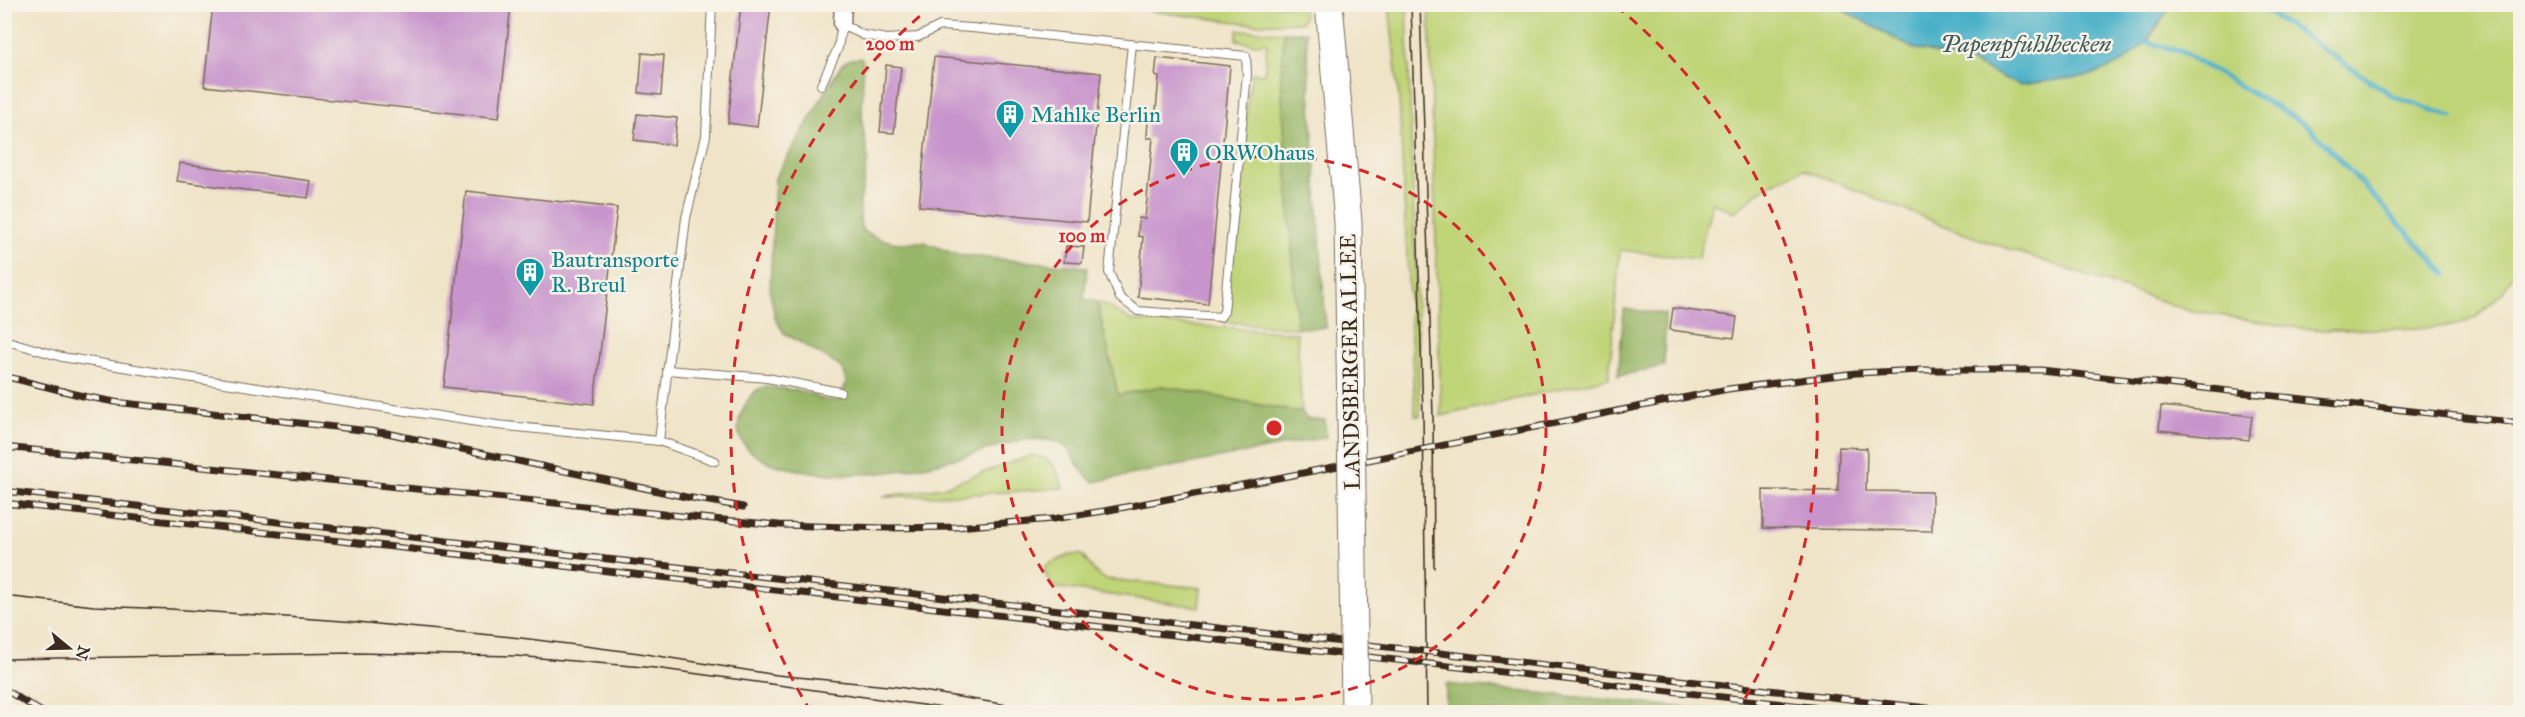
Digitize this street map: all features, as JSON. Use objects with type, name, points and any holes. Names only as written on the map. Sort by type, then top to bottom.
[{"type":"main road","name":"LANDSBERGER ALLEE","points":[[1330,7],[1348,222],[1355,712]]},
{"type":"street","points":[[842,24],[843,4]]},
{"type":"lane","points":[[659,441],[686,218],[706,136],[712,4]]},
{"type":"lane","points":[[821,85],[838,48],[842,24],[863,35],[886,39],[918,37],[940,26],[1132,44],[1246,56],[1247,74],[1224,312],[1220,317],[1138,310],[1120,298],[1109,272],[1132,44]]},
{"type":"lane","points":[[4,340],[62,357],[166,374],[497,425],[659,441],[715,461]]},
{"type":"lane","points":[[667,370],[767,378],[840,392]]},
{"type":"green space","points":[[1152,4],[1303,5],[1304,18],[1301,22],[1254,24],[1150,11]]},
{"type":"green space","points":[[1389,5],[1407,5],[1420,416],[1415,416],[1399,98]]},
{"type":"green space","points":[[1429,5],[1834,5],[1912,48],[1970,62],[2019,85],[2147,42],[2172,5],[2520,5],[2520,263],[2503,292],[2475,318],[2457,325],[2430,328],[2326,330],[2298,328],[2187,310],[1965,234],[1803,169],[1767,186],[1735,212],[1712,203],[1698,259],[1620,250],[1609,378],[1441,416]]},
{"type":"green space","points":[[1238,30],[1284,32],[1281,78],[1297,328],[1224,322],[1249,89],[1252,73],[1264,74],[1267,43],[1254,44],[1236,40]]},
{"type":"green space","points":[[1284,32],[1306,32],[1326,328],[1297,328],[1281,78]]},
{"type":"green space","points":[[861,58],[863,60],[862,122],[868,158],[860,203],[862,230],[880,239],[898,243],[924,242],[958,255],[1087,267],[1084,299],[1097,302],[1118,395],[1162,386],[1302,413],[1307,419],[1325,420],[1326,437],[1094,482],[1083,472],[1064,445],[1038,439],[1010,443],[915,468],[872,474],[828,474],[801,470],[781,466],[757,456],[744,444],[738,430],[741,414],[756,391],[765,387],[777,388],[806,393],[825,400],[840,400],[846,383],[845,374],[840,367],[784,333],[775,318],[770,291],[775,178],[842,64],[850,59]]},
{"type":"green space","points":[[1097,302],[1133,321],[1297,333],[1302,413],[1162,386],[1118,395]]},
{"type":"green space","points":[[1624,309],[1665,314],[1664,366],[1618,376]]},
{"type":"green space","points":[[1032,455],[1045,459],[1054,466],[1063,488],[961,495],[881,497],[943,487]]},
{"type":"green space","points":[[1069,555],[1082,555],[1095,572],[1105,579],[1201,588],[1199,607],[1053,587],[1044,572],[1045,566]]},
{"type":"green space","points":[[1446,684],[1731,712],[1446,712]]},
{"type":"water","name":"Papenpfuhlbecken","points":[[1834,5],[2172,5],[2147,42],[2120,64],[2088,76],[2019,85],[1970,62],[1912,48]]},
{"type":"building","points":[[213,4],[511,4],[499,118],[204,86]]},
{"type":"building","points":[[741,4],[771,4],[757,127],[728,123]]},
{"type":"building","points":[[642,53],[664,55],[661,95],[639,93]]},
{"type":"building","name":"Mahlke Berlin","points":[[934,57],[1101,73],[1087,222],[919,206]]},
{"type":"building","name":"ORWOhaus","points":[[1157,58],[1230,66],[1208,304],[1138,297],[1143,237],[1138,236],[1139,218],[1145,219],[1153,138],[1147,138],[1148,120],[1155,121],[1159,77],[1155,76]]},
{"type":"building","points":[[886,65],[901,67],[894,133],[880,132]]},
{"type":"building","points":[[637,114],[677,118],[674,145],[634,140]]},
{"type":"building","points":[[180,163],[311,181],[308,198],[177,181]]},
{"type":"building","name":"Bautransporte R. Breul","points":[[466,191],[617,208],[594,404],[444,387]]},
{"type":"building","points":[[1066,246],[1084,247],[1082,263],[1064,262]]},
{"type":"building","points":[[1673,308],[1737,317],[1734,338],[1670,330]]},
{"type":"building","points":[[2161,406],[2252,416],[2249,440],[2159,430]]},
{"type":"building","points":[[1839,447],[1867,448],[1866,491],[1932,492],[1932,531],[1763,528],[1763,490],[1838,491]]},
{"type":"waterway","points":[[2256,4],[2393,96],[2452,117]]},
{"type":"waterway","points":[[2147,42],[2182,52],[2308,126],[2446,274]]},
{"type":"tram line","points":[[1411,4],[1423,416],[1427,712]]},
{"type":"tram line","points":[[1420,4],[1433,416],[1434,568]]},
{"type":"tram line","points":[[4,596],[94,606],[357,622],[521,638],[639,653],[777,675],[898,687],[1051,712]]},
{"type":"tram line","points":[[4,659],[354,653],[516,656],[655,668],[973,712]]},
{"type":"railway","points":[[4,447],[702,518],[779,525],[887,528],[957,527],[1053,519],[1104,511],[1728,389],[1856,373],[1922,370],[2040,370],[2520,423]]},
{"type":"railway","points":[[4,376],[115,402],[387,433],[686,497],[743,507]]},
{"type":"railway","points":[[4,491],[1963,712]]},
{"type":"railway","points":[[4,503],[1856,712]]},
{"type":"railway","points":[[4,689],[42,712]]},
{"type":"place","name":"Mahlke Berlin","points":[[1010,140]]},
{"type":"place","name":"ORWOhaus","points":[[1184,178]]},
{"type":"place","name":"Bautransporte R. Breul","points":[[530,298]]}]
